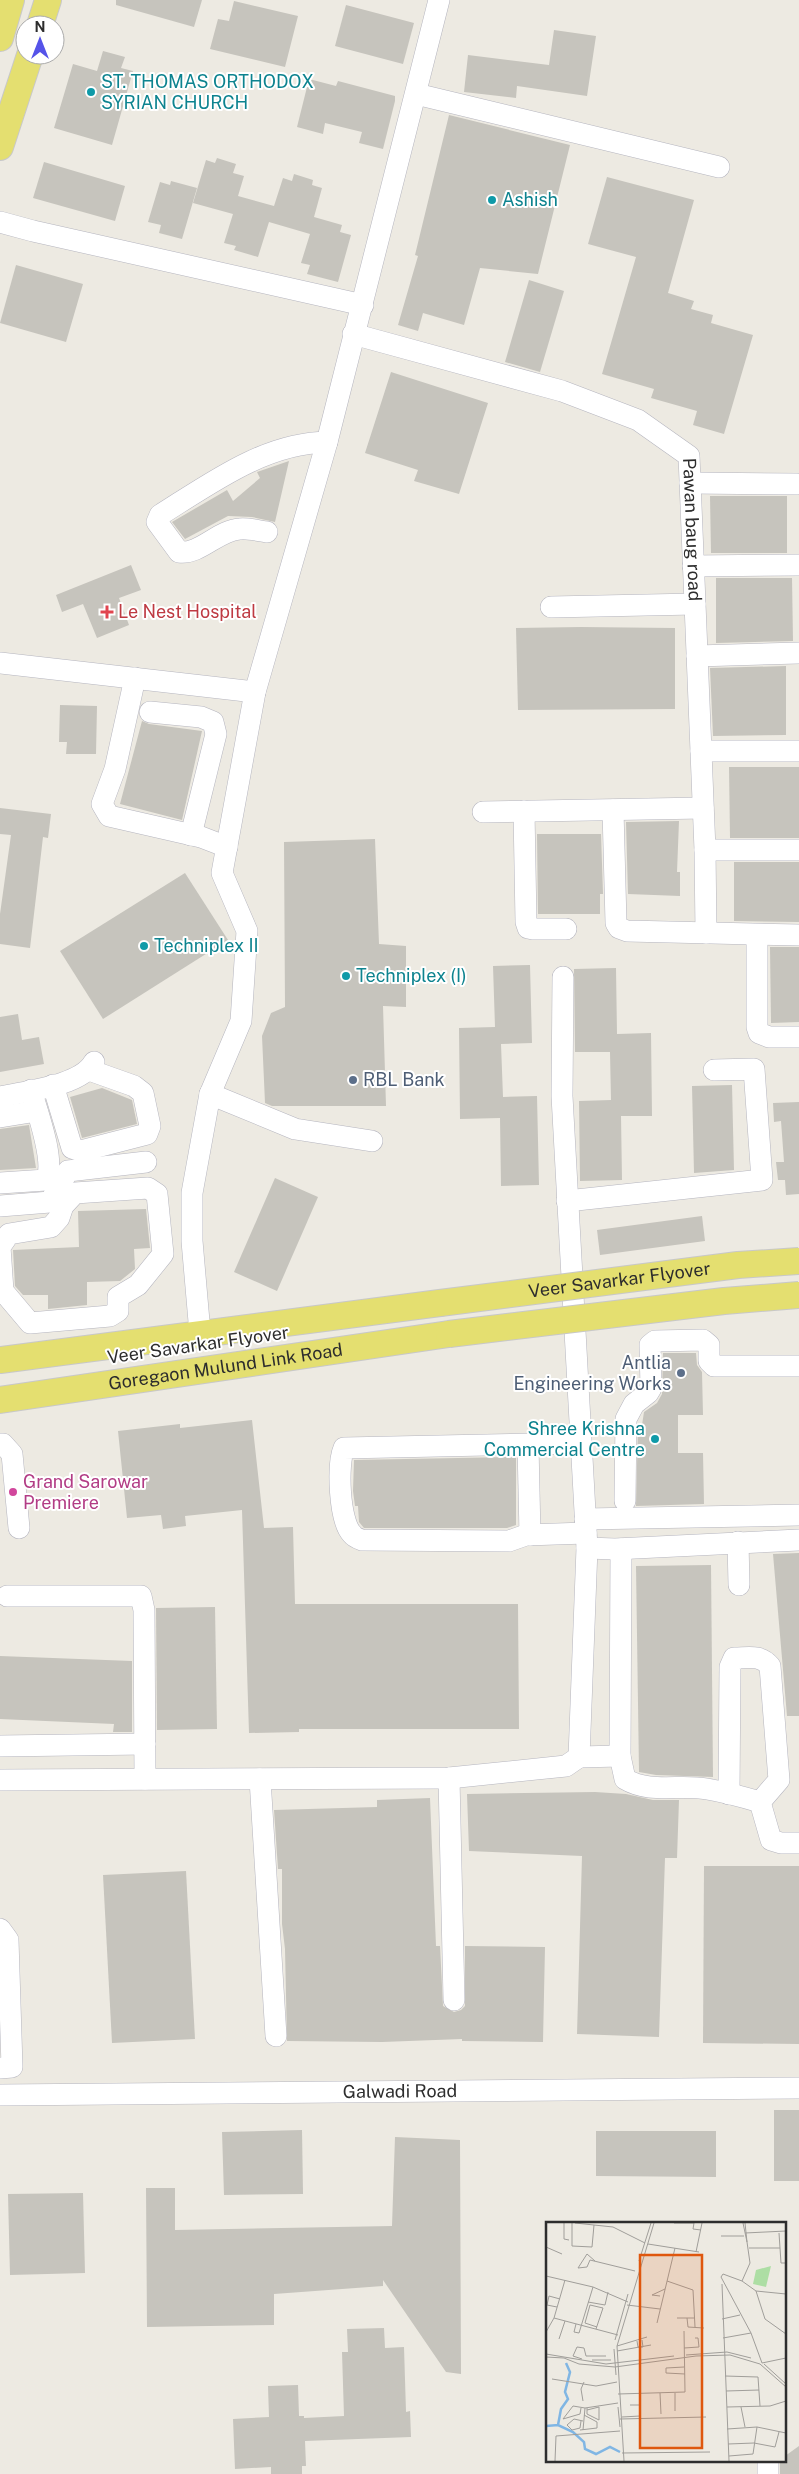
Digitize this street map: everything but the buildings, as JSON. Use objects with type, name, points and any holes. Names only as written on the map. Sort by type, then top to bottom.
[{"type":"main road","points":[[43,15],[48,0]]},
{"type":"main road","points":[[0,147],[27,65]]},
{"type":"main road","name":"Veer Savarkar Flyover","points":[[440,1303],[738,1265],[799,1261]]},
{"type":"main road","name":"Veer Savarkar Flyover","points":[[449,1334],[724,1301],[799,1295]]},
{"type":"main road","name":"Goregaon Mulund Link Road","points":[[0,1360],[440,1303]]},
{"type":"main road","name":"Veer Savarkar Flyover","points":[[0,1372],[360,1324],[388,1311]]},
{"type":"main road","name":"Veer Savarkar Flyover","points":[[0,1385],[362,1334],[395,1341]]},
{"type":"main road","name":"Goregaon Mulund Link Road","points":[[0,1400],[449,1334]]},
{"type":"street","points":[[200,1333],[192,1241],[192,1193],[210,1094],[242,1021],[247,931],[222,873],[255,692],[327,442],[353,334],[363,305],[440,0]]},
{"type":"street","points":[[416,94],[719,167]]},
{"type":"street","points":[[0,222],[363,305]]},
{"type":"street","name":"Pawan baug road","points":[[353,334],[562,391],[638,420],[689,456],[705,850],[706,933]]},
{"type":"street","points":[[267,532],[240,528],[227,532],[186,553],[179,552],[157,522],[160,514],[233,470],[290,446],[310,442],[327,442]]},
{"type":"street","points":[[690,483],[797,484]]},
{"type":"street","points":[[693,566],[799,565]]},
{"type":"street","points":[[551,607],[695,604]]},
{"type":"street","points":[[697,656],[799,653]]},
{"type":"street","points":[[0,663],[255,692]]},
{"type":"street","points":[[135,678],[115,769],[102,804],[110,816],[191,835],[227,847]]},
{"type":"street","points":[[173,682],[173,714]]},
{"type":"street","points":[[150,712],[201,717],[213,722],[216,734],[191,835]]},
{"type":"street","points":[[701,751],[799,750]]},
{"type":"street","points":[[483,812],[703,808]]},
{"type":"street","points":[[613,810],[616,923],[619,928],[627,931],[758,936],[799,935]]},
{"type":"street","points":[[524,811],[526,922],[528,928],[566,928]]},
{"type":"street","points":[[705,850],[799,850]]},
{"type":"street","points":[[758,936],[757,1027],[759,1033],[769,1037],[799,1037]]},
{"type":"street","points":[[563,977],[562,1096],[586,1533],[579,1756]]},
{"type":"street","points":[[0,1097],[53,1085],[62,1084],[92,1066],[134,1086],[143,1093],[150,1126],[147,1134],[81,1151],[72,1148],[53,1085]]},
{"type":"street","points":[[567,1201],[762,1180],[754,1069],[714,1070]]},
{"type":"street","points":[[0,1183],[46,1180],[50,1173],[31,1090]]},
{"type":"street","points":[[210,1094],[295,1129],[372,1141]]},
{"type":"street","points":[[0,1117],[37,1111]]},
{"type":"street","points":[[0,1206],[50,1202],[68,1171],[146,1162]]},
{"type":"street","points":[[30,1323],[110,1316],[118,1311],[118,1297],[138,1285],[163,1254],[157,1194],[148,1188],[75,1193],[63,1206],[59,1218],[51,1227],[9,1234],[0,1247],[3,1291],[30,1323],[34,1355]]},
{"type":"street","points":[[626,1501],[626,1420],[634,1404],[648,1393],[651,1388],[650,1345],[655,1340],[703,1340],[709,1345],[709,1361],[714,1366],[799,1366]]},
{"type":"street","points":[[581,1443],[344,1448],[340,1458],[342,1511],[351,1534],[362,1540],[509,1541],[530,1535],[586,1533],[799,1514]]},
{"type":"street","points":[[0,1444],[3,1444],[12,1454],[12,1516]]},
{"type":"street","points":[[528,1445],[530,1535]]},
{"type":"street","points":[[586,1533],[621,1549],[799,1540]]},
{"type":"street","points":[[738,1542],[739,1585]]},
{"type":"street","points":[[621,1549],[620,1756],[625,1779],[632,1783],[653,1788],[705,1788],[760,1802]]},
{"type":"street","points":[[7,1596],[140,1596],[144,1610],[145,1779]]},
{"type":"street","points":[[729,1794],[730,1667],[734,1658],[759,1657],[765,1659],[770,1666],[779,1780],[760,1802]]},
{"type":"street","points":[[0,1746],[145,1744]]},
{"type":"street","points":[[0,1780],[449,1778],[566,1766],[579,1756],[620,1756]]},
{"type":"street","points":[[449,1778],[454,2000]]},
{"type":"street","points":[[260,1779],[276,2036]]},
{"type":"street","points":[[760,1802],[765,1825],[771,1840],[781,1843],[799,1843]]},
{"type":"street","points":[[0,1929],[8,1940],[6,2095]]},
{"type":"street","name":"Galwadi Road","points":[[6,2095],[799,2088]]},
{"type":"place","name":"ST. THOMAS ORTHODOX SYRIAN CHURCH","points":[[91,92]]},
{"type":"place","name":"Ashish","points":[[492,200]]},
{"type":"place","name":"Le Nest Hospital","points":[[107,612]]},
{"type":"place","name":"Techniplex II","points":[[144,946]]},
{"type":"place","name":"Techniplex (I)","points":[[346,976]]},
{"type":"place","name":"RBL Bank","points":[[353,1080]]},
{"type":"place","name":"Antlia Engineering Works","points":[[681,1373]]},
{"type":"place","name":"Shree Krishna Commercial Centre","points":[[655,1439]]},
{"type":"place","name":"Grand Sarowar Premiere","points":[[13,1492]]}]
